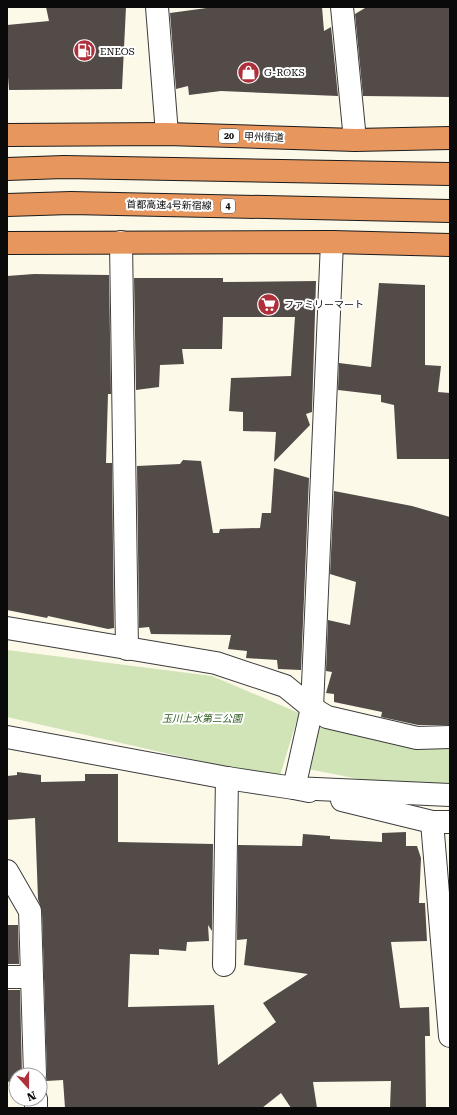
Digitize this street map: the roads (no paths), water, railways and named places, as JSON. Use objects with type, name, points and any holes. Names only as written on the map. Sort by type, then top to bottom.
[{"type":"highway","name":"甲州街道","points":[[7,136],[167,134],[355,140],[450,138]]},
{"type":"highway","points":[[7,168],[64,166],[450,174]]},
{"type":"highway","name":"首都高速4号新宿線","points":[[7,205],[71,203],[450,211]]},
{"type":"highway","points":[[7,243],[332,242],[450,245]]},
{"type":"street","points":[[157,7],[167,134]]},
{"type":"street","points":[[342,7],[355,140]]},
{"type":"street","points":[[121,242],[127,649]]},
{"type":"street","points":[[294,788],[312,708],[332,242]]},
{"type":"street","points":[[7,628],[223,666],[285,686],[312,708],[327,717],[418,738],[450,737]]},
{"type":"street","points":[[7,737],[227,778],[294,788],[441,822],[450,1036]]},
{"type":"street","points":[[224,965],[227,778]]},
{"type":"street","points":[[294,788],[450,795]]},
{"type":"street","points":[[7,871],[30,911],[35,1067]]},
{"type":"street","points":[[7,977],[32,977]]},
{"type":"place","name":"ENEOS","points":[[85,51]]},
{"type":"place","name":"G-ROKS","points":[[249,72]]},
{"type":"place","name":"ファミリーマート","points":[[268,304]]},
{"type":"park label","name":"玉川上水第三公園","points":[[202,718]]}]
